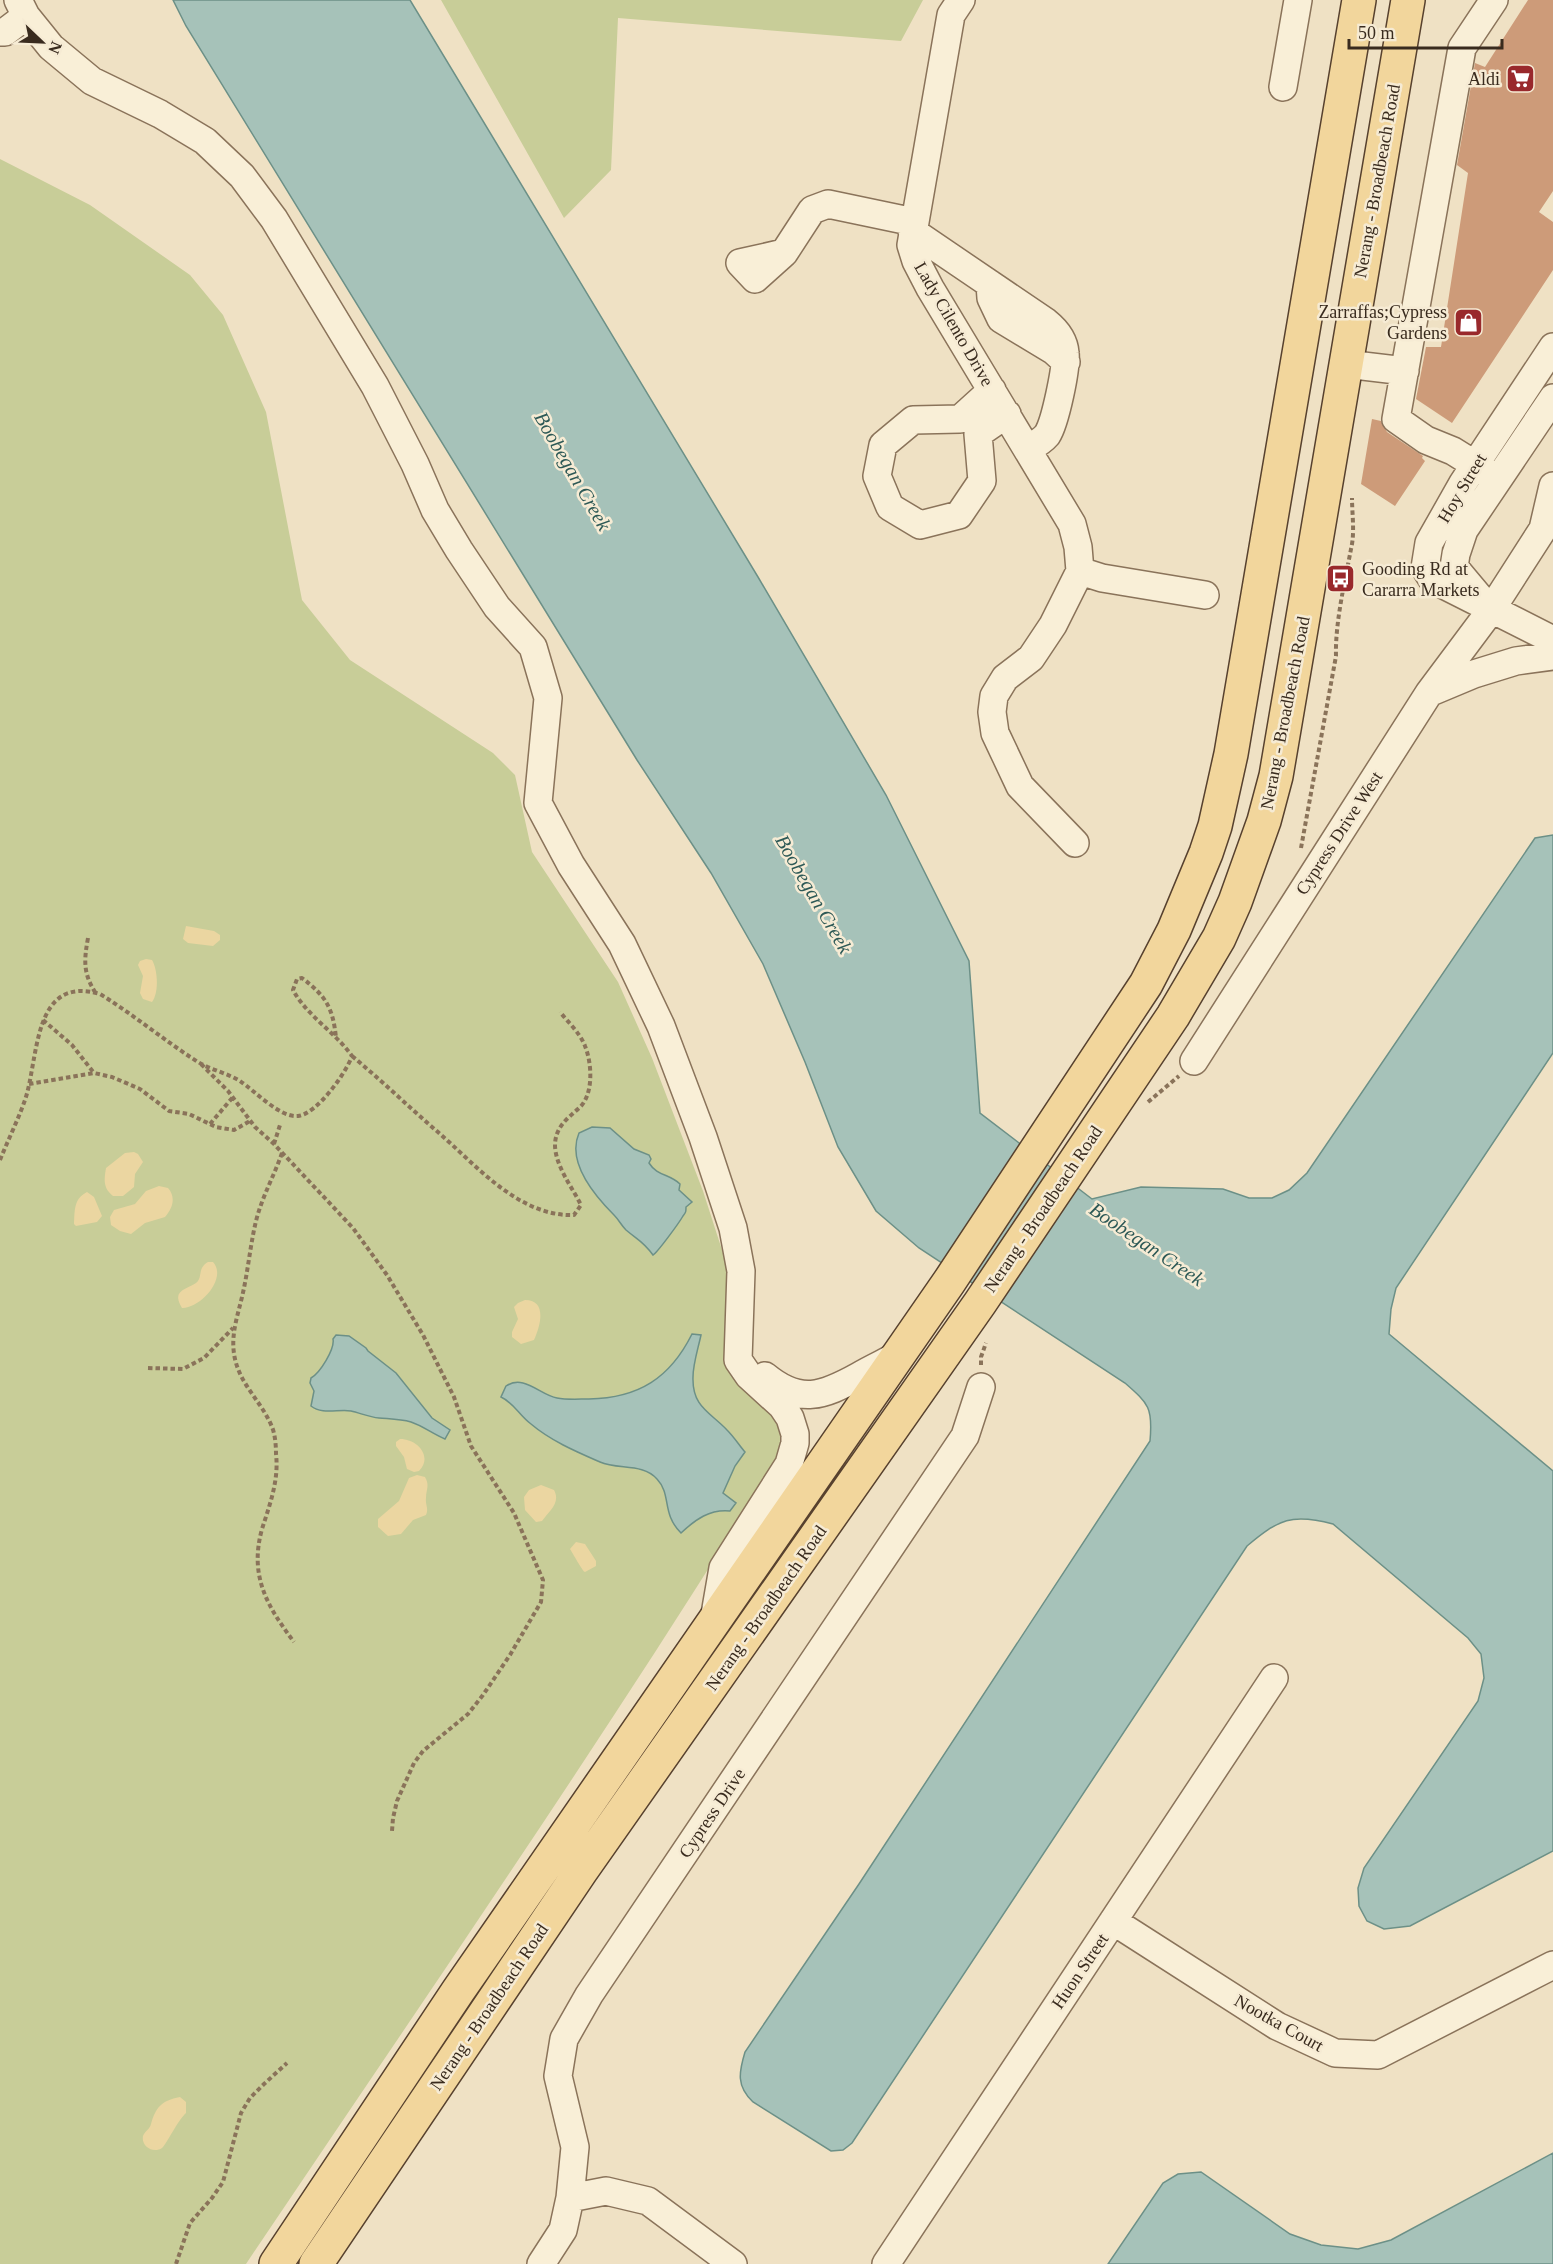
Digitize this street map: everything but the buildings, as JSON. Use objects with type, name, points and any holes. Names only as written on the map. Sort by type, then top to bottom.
[{"type":"main road","name":"Nerang - Broadbeach Road","points":[[276,2264],[465,1981],[949,1282],[1041,1145],[1146,984],[1192,890],[1215,826],[1231,754],[1359,0]]},
{"type":"main road","name":"Nerang - Broadbeach Road","points":[[316,2264],[581,1871],[980,1303],[1173,1016],[1201,970],[1235,902],[1253,854],[1273,787],[1286,725],[1408,0]]},
{"type":"street","name":"Lady Cilento Drive","points":[[961,0],[951,15],[911,245],[916,261],[1072,524],[1078,548],[1080,571]]},
{"type":"street","points":[[1283,87],[1298,0]]},
{"type":"street","points":[[1494,0],[1462,48],[1396,419],[1426,440],[1453,451],[1498,479]]},
{"type":"street","points":[[0,32],[5,32],[22,8],[51,47],[93,81],[160,114],[205,141],[242,176],[274,219],[375,386],[415,464],[435,510],[459,550],[497,607],[533,647],[548,698],[538,803],[571,865],[622,944],[669,1048],[703,1137],[733,1227],[741,1271],[740,1332],[737,1353],[742,1369],[776,1399],[790,1418],[795,1443],[789,1464],[723,1568],[714,1623]]},
{"type":"street","points":[[784,253],[812,210],[828,204],[913,226],[990,284],[995,310],[1001,319],[1054,351],[1066,362],[1050,431],[1045,438],[1028,449]]},
{"type":"street","name":"Hoy Street","points":[[1553,347],[1476,464],[1429,543],[1425,568],[1432,579],[1553,640]]},
{"type":"street","points":[[1346,364],[1405,371]]},
{"type":"street","points":[[992,390],[960,419],[914,420],[883,445],[877,476],[890,507],[920,525],[959,515],[982,481],[978,434],[1007,414]]},
{"type":"street","name":"Hoy Street","points":[[1491,610],[1454,567],[1464,530],[1553,398]]},
{"type":"street","name":"Cypress Drive West","points":[[1194,1061],[1429,693],[1491,610],[1543,528],[1553,486]]},
{"type":"street","points":[[1075,843],[1020,786],[994,733],[992,712],[994,696],[1005,678],[1031,658],[1053,625],[1080,571],[1102,578],[1205,596]]},
{"type":"street","points":[[1429,693],[1474,674],[1516,661],[1553,656]]},
{"type":"street","points":[[740,1332],[753,1366],[782,1389],[808,1395],[836,1389],[897,1356]]},
{"type":"street","name":"Cypress Drive","points":[[541,2264],[563,2230],[570,2198],[574,2147],[558,2076],[564,2039],[589,1995],[965,1436],[981,1387]]},
{"type":"street","points":[[790,1418],[808,1395]]},
{"type":"street","name":"Huon Street","points":[[886,2264],[1274,1678]]},
{"type":"street","name":"Nootka Court","points":[[1113,1921],[1277,2026],[1335,2053],[1378,2055],[1553,1965]]},
{"type":"street","points":[[570,2198],[606,2191],[648,2201],[733,2264]]},
{"type":"path","points":[[1314,873],[1301,849],[1336,656],[1336,641],[1345,590],[1343,581],[1352,549],[1352,497]]},
{"type":"path","points":[[88,939],[84,964],[89,982],[96,993]]},
{"type":"path","points":[[336,1038],[334,1014],[322,996],[302,978],[297,979],[293,990],[298,998],[352,1056],[503,1189],[538,1209],[574,1215],[581,1205],[563,1172],[555,1146],[562,1122],[586,1100],[590,1073],[585,1045],[560,1012]]},
{"type":"path","points":[[0,1160],[25,1099],[43,1020],[51,1005],[66,994],[76,991],[96,993],[114,1003],[201,1064],[239,1081],[278,1110],[297,1116],[315,1107],[343,1075],[352,1056]]},
{"type":"path","points":[[43,1020],[72,1045],[94,1073]]},
{"type":"path","points":[[1140,1107],[1173,1083],[1194,1061]]},
{"type":"path","points":[[201,1064],[232,1097],[250,1121],[353,1228],[401,1298],[423,1335],[454,1397],[471,1446],[514,1513],[543,1580],[541,1602],[483,1695],[468,1714],[429,1746],[414,1763],[397,1801],[393,1831]]},
{"type":"path","points":[[29,1084],[94,1073],[112,1077],[140,1089],[169,1112],[189,1114],[225,1130],[234,1130],[250,1121]]},
{"type":"path","points":[[210,1124],[232,1097]]},
{"type":"path","points":[[274,1144],[280,1125]]},
{"type":"path","points":[[282,1153],[274,1176],[264,1192],[234,1327],[235,1360],[241,1378],[273,1428],[277,1455],[276,1482],[261,1533],[257,1561],[261,1585],[268,1607],[294,1642]]},
{"type":"path","points":[[148,1368],[183,1369],[204,1358],[234,1327]]},
{"type":"path","points":[[981,1387],[981,1357],[988,1338]]},
{"type":"path","points":[[176,2264],[190,2223],[223,2182],[241,2112],[250,2098],[287,2063]]},
{"type":"green space","points":[[441,0],[923,0],[901,41],[618,18],[611,170],[564,218]]},
{"type":"green space","points":[[0,159],[90,205],[190,275],[223,315],[266,412],[302,600],[350,660],[493,753],[515,775],[532,852],[618,982],[652,1058],[703,1191],[732,1281],[725,1332],[728,1359],[790,1438],[591,1751],[246,2264],[0,2264]]},
{"type":"sand","points":[[186,926],[214,931],[220,935],[220,940],[213,946],[188,943],[183,939]]},
{"type":"sand","points":[[152,960],[156,975],[157,987],[152,1002],[143,999],[140,993],[143,976],[138,965],[140,961]]},
{"type":"sand","points":[[134,1152],[143,1162],[135,1174],[134,1187],[123,1196],[113,1196],[105,1184],[106,1168],[125,1153]]},
{"type":"sand","points":[[159,1186],[168,1188],[173,1199],[172,1206],[165,1217],[145,1223],[131,1234],[111,1225],[110,1217],[114,1210],[135,1204],[146,1191]]},
{"type":"sand","points":[[87,1192],[94,1197],[102,1216],[97,1222],[76,1226],[74,1224],[76,1206],[79,1198]]},
{"type":"sand","points":[[208,1262],[213,1262],[217,1269],[217,1276],[210,1292],[196,1304],[182,1308],[179,1294],[198,1281],[202,1267]]},
{"type":"sand","points":[[525,1300],[537,1304],[540,1309],[540,1322],[534,1340],[521,1344],[512,1337],[518,1319],[514,1307]]},
{"type":"sand","points":[[400,1439],[413,1442],[422,1450],[424,1460],[419,1471],[414,1472],[407,1469],[404,1457],[396,1446],[396,1442]]},
{"type":"sand","points":[[417,1475],[425,1477],[427,1483],[426,1515],[413,1520],[401,1534],[388,1536],[378,1527],[378,1519],[399,1501],[409,1478]]},
{"type":"sand","points":[[541,1485],[554,1490],[556,1499],[542,1521],[536,1522],[525,1510],[524,1497],[529,1490]]},
{"type":"sand","points":[[576,1542],[585,1544],[596,1561],[596,1566],[585,1572],[570,1549]]},
{"type":"sand","points":[[180,2097],[186,2102],[186,2113],[162,2148],[155,2150],[148,2148],[143,2136],[157,2109],[164,2103]]},
{"type":"water","name":"Boobegan Creek","points":[[173,0],[410,0],[758,577],[886,795],[969,961],[980,1113],[1092,1199],[1141,1187],[1223,1189],[1249,1198],[1272,1198],[1289,1190],[1307,1173],[1535,838],[1553,835],[1553,1053],[1396,1288],[1389,1334],[1553,1471],[1553,1851],[1410,1926],[1384,1929],[1367,1921],[1359,1906],[1358,1888],[1364,1868],[1478,1701],[1484,1678],[1481,1654],[1468,1638],[1333,1524],[1296,1519],[1277,1524],[1247,1546],[852,2143],[843,2150],[831,2151],[753,2102],[748,2096],[740,2078],[745,2052],[859,1884],[1150,1441],[1150,1414],[1144,1402],[1125,1383],[919,1248],[876,1211],[838,1147],[763,964],[711,873],[637,760],[186,26]]},
{"type":"water","points":[[592,1127],[610,1128],[634,1149],[649,1155],[651,1159],[649,1163],[652,1167],[680,1184],[679,1190],[692,1202],[686,1207],[677,1225],[653,1255],[624,1228],[584,1178],[576,1156],[576,1144],[579,1133]]},
{"type":"water","points":[[692,1334],[701,1335],[693,1372],[693,1387],[699,1402],[730,1433],[745,1452],[735,1466],[723,1493],[736,1503],[730,1511],[710,1513],[692,1523],[681,1533],[671,1518],[662,1485],[651,1474],[638,1469],[607,1464],[564,1446],[527,1421],[501,1397],[506,1386],[519,1382],[561,1399],[607,1398],[623,1395],[638,1390],[663,1374],[674,1363]]},
{"type":"water","points":[[336,1335],[349,1336],[396,1373],[432,1418],[450,1430],[445,1439],[411,1422],[351,1411],[325,1411],[311,1406],[314,1391],[310,1383],[311,1378],[326,1360]]},
{"type":"water","points":[[1553,2153],[1553,2264],[1108,2264],[1163,2183],[1178,2174],[1201,2172],[1290,2234],[1321,2245],[1358,2249],[1391,2240]]},
{"type":"place","name":"Aldi","points":[[1521,79]]},
{"type":"place","name":"Zarraffas;Cypress Gardens","points":[[1468,322]]},
{"type":"place","name":"Gooding Rd at Cararra Markets","points":[[1341,579]]}]
